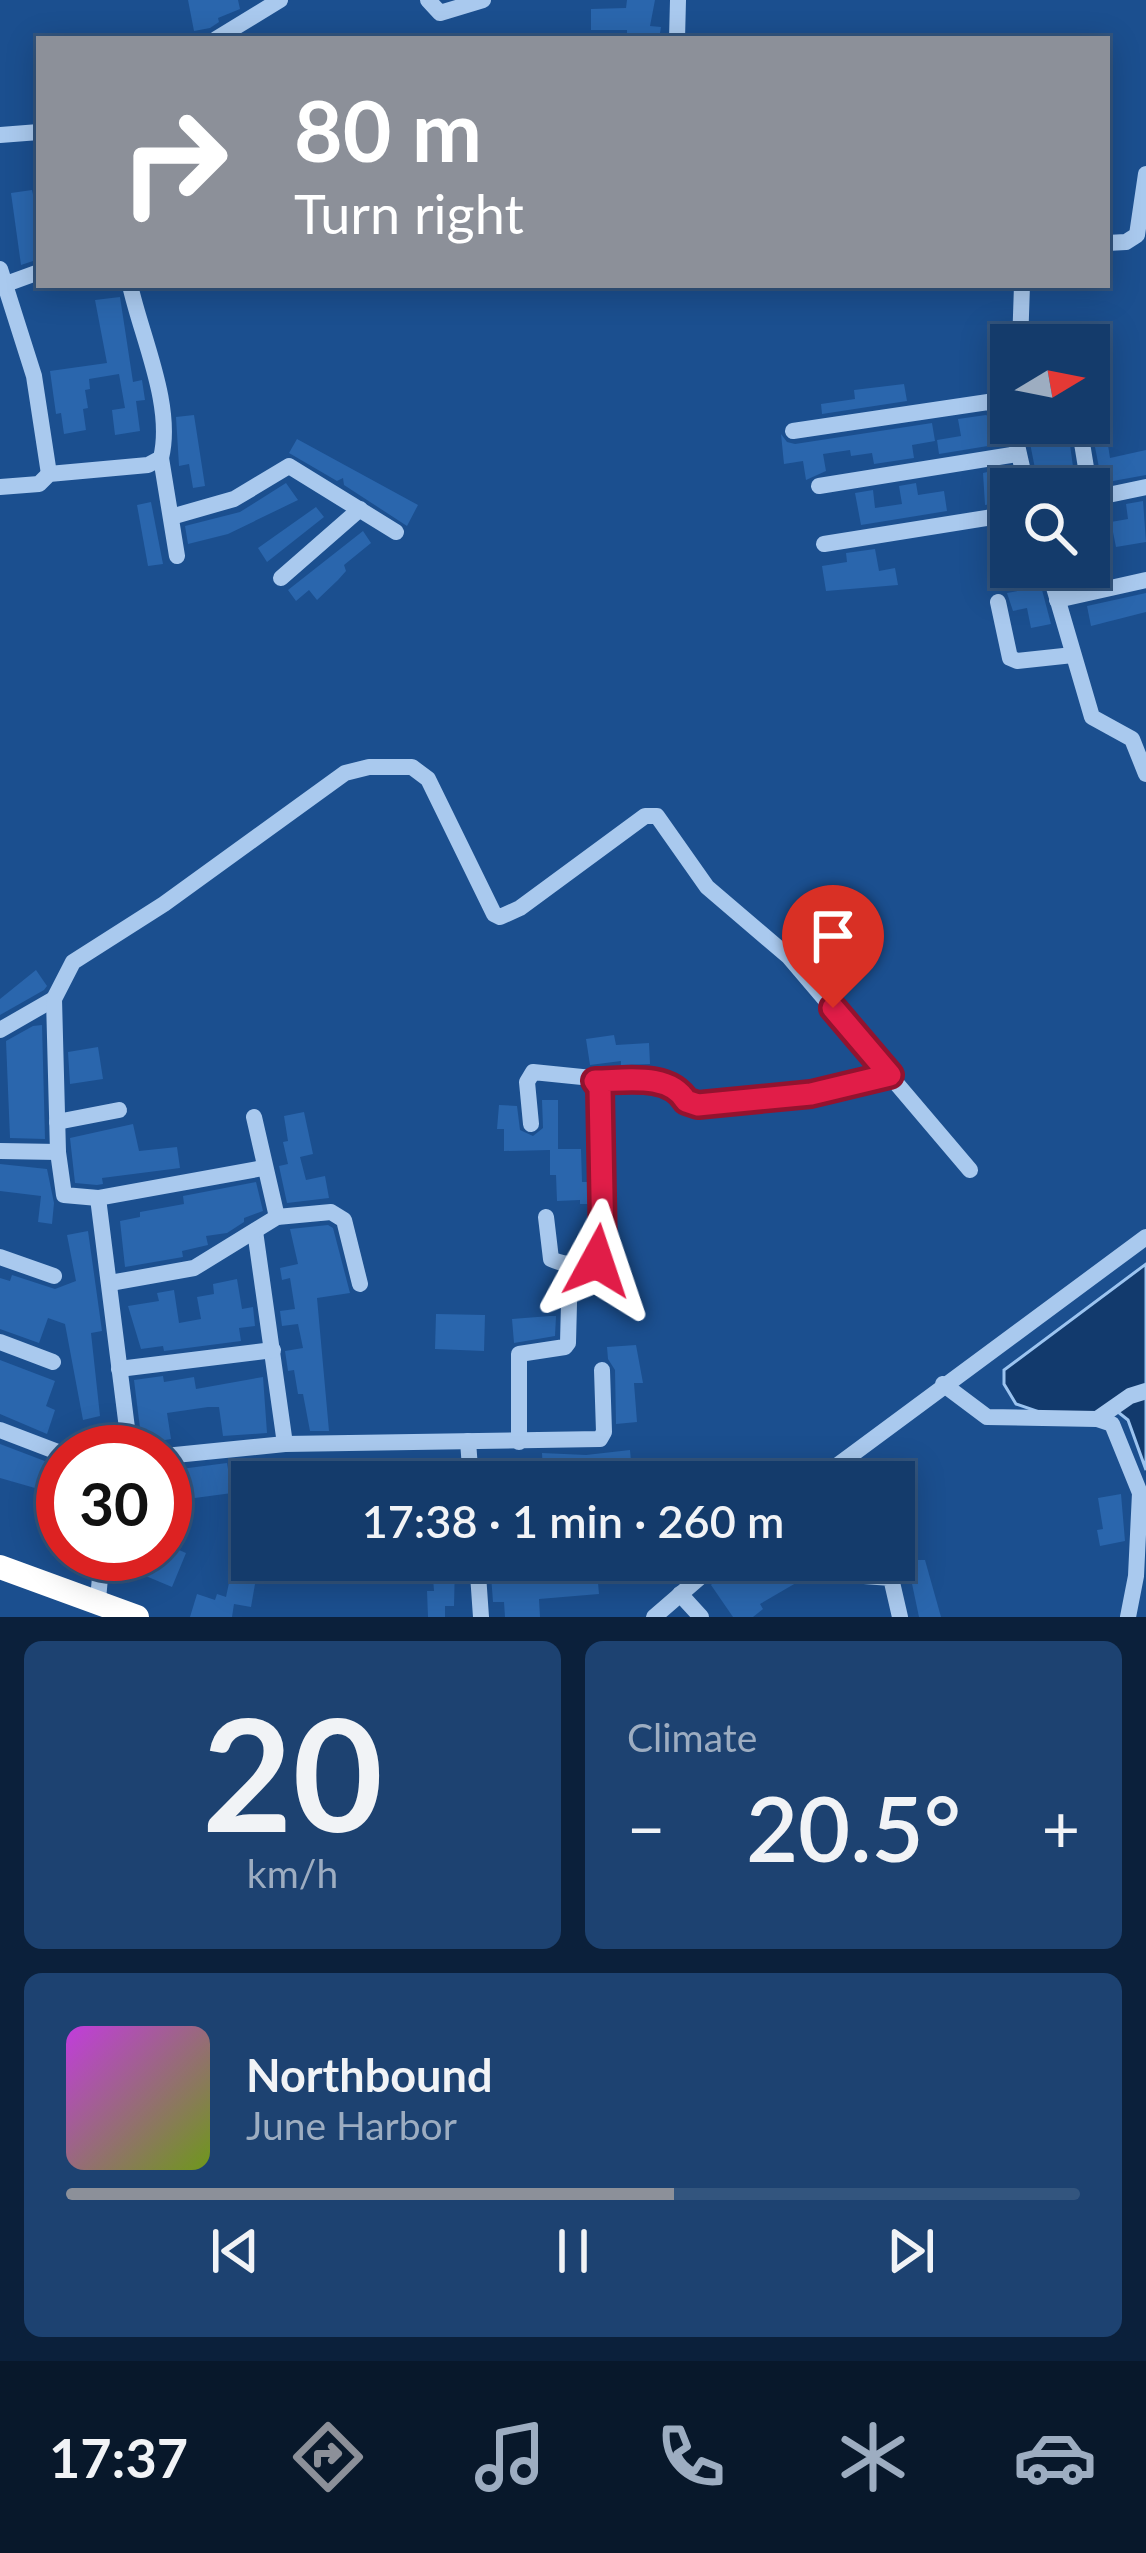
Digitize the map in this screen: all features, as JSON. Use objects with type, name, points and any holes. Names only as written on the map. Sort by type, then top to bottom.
[{"type":"highway","points":[[0,1568],[136,1617]]},
{"type":"street","points":[[220,36],[253,8],[280,0]]},
{"type":"street","points":[[428,0],[440,14],[483,0]]},
{"type":"street","points":[[677,36],[678,0]]},
{"type":"street","points":[[0,135],[36,133]]},
{"type":"street","points":[[1110,243],[1126,242],[1137,235],[1146,174]]},
{"type":"street","points":[[36,272],[2,277],[34,376],[49,474]]},
{"type":"street","points":[[131,288],[154,368],[163,427],[161,458],[177,556]]},
{"type":"street","points":[[1021,324],[1022,288]]},
{"type":"street","points":[[793,431],[990,403]]},
{"type":"street","points":[[1016,444],[1022,468]]},
{"type":"street","points":[[819,486],[1018,454]]},
{"type":"street","points":[[0,487],[39,484],[49,474],[148,465],[161,458]]},
{"type":"street","points":[[171,517],[234,499],[290,466],[396,532]]},
{"type":"street","points":[[1110,494],[1146,487]]},
{"type":"street","points":[[281,578],[360,509]]},
{"type":"street","points":[[824,544],[990,517]]},
{"type":"street","points":[[1057,600],[1146,580]]},
{"type":"street","points":[[1054,588],[1092,717],[1132,739],[1146,774]]},
{"type":"street","points":[[998,602],[1010,658],[1073,655]]},
{"type":"street","points":[[263,1168],[98,1198],[64,1195],[58,1153],[54,999],[73,962],[164,904],[329,782],[369,767],[412,767],[428,779],[494,914],[500,917],[520,908],[645,816],[657,816],[707,887],[789,957],[970,1170]]},
{"type":"street","points":[[0,1030],[54,999]]},
{"type":"street","points":[[531,1124],[530,1073],[595,1081],[666,1082],[686,1101],[698,1105],[811,1094],[890,1075]]},
{"type":"street","points":[[546,1217],[550,1258],[570,1264],[601,1258],[600,1088],[595,1081]]},
{"type":"street","points":[[57,1122],[119,1110]]},
{"type":"street","points":[[254,1117],[278,1217]]},
{"type":"street","points":[[0,1151],[58,1153]]},
{"type":"street","points":[[98,1198],[126,1425]]},
{"type":"street","points":[[110,1283],[194,1268],[278,1217],[337,1213],[344,1220],[360,1284]]},
{"type":"street","points":[[255,1232],[285,1444]]},
{"type":"street","points":[[842,1461],[1146,1237]]},
{"type":"street","points":[[0,1256],[54,1276]]},
{"type":"street","points":[[520,1442],[520,1354],[567,1346],[570,1264]]},
{"type":"street","points":[[0,1342],[53,1362]]},
{"type":"street","points":[[119,1369],[273,1350]]},
{"type":"street","points":[[192,1453],[285,1444],[603,1438],[602,1370]]},
{"type":"street","points":[[943,1384],[987,1417],[1109,1421],[1140,1493],[1136,1576],[1128,1617]]},
{"type":"street","points":[[1100,1418],[1130,1396],[1146,1391]]},
{"type":"street","points":[[0,1430],[36,1444]]},
{"type":"street","points":[[468,1441],[469,1461]]},
{"type":"street","points":[[98,1600],[100,1581]]},
{"type":"street","points":[[478,1581],[481,1617]]},
{"type":"street","points":[[654,1617],[695,1581]]},
{"type":"street","points":[[892,1581],[900,1617]]},
{"type":"street","points":[[680,1594],[700,1617]]},
{"type":"water","points":[[1146,1264],[1146,1470],[1128,1420],[1118,1412],[1045,1414],[1016,1404],[1004,1384],[1004,1370]]},
{"type":"building","points":[[188,0],[238,0],[240,9],[218,18],[210,28],[194,31]]},
{"type":"building","points":[[627,0],[655,0],[650,26],[661,27],[660,36],[591,30],[591,9],[626,8]]},
{"type":"building","points":[[32,190],[36,208],[36,260],[21,265],[11,193]]},
{"type":"building","points":[[120,297],[133,382],[142,380],[145,400],[136,401],[140,431],[115,435],[112,410],[125,408],[119,374],[89,379],[90,389],[85,390],[88,408],[83,409],[86,430],[64,434],[50,371],[107,363],[95,300]]},
{"type":"building","points":[[904,384],[907,401],[822,414],[821,404],[855,399],[854,390]]},
{"type":"building","points":[[194,415],[205,486],[193,488],[189,464],[179,466],[176,417]]},
{"type":"building","points":[[986,415],[990,444],[1000,444],[939,454],[937,440],[961,436],[958,419]]},
{"type":"building","points":[[932,423],[935,441],[912,445],[914,458],[874,464],[872,453],[823,454],[826,471],[806,480],[803,461],[784,464],[781,434],[795,444]]},
{"type":"building","points":[[297,439],[418,505],[407,526],[344,485],[343,478],[337,481],[289,453]]},
{"type":"building","points":[[1030,444],[1070,444],[1073,468],[1035,468]]},
{"type":"building","points":[[1108,445],[1110,458],[1146,450],[1146,475],[1110,482],[1110,468],[1099,468],[1095,447]]},
{"type":"building","points":[[990,471],[990,504],[985,505],[983,473]]},
{"type":"building","points":[[286,483],[298,500],[228,534],[188,544],[185,526],[240,512]]},
{"type":"building","points":[[916,483],[918,495],[944,491],[947,511],[861,525],[855,493],[873,490],[875,508],[902,504],[899,486]]},
{"type":"building","points":[[1143,501],[1146,542],[1116,547],[1111,522],[1128,519],[1126,504]]},
{"type":"building","points":[[151,502],[163,564],[148,566],[137,505]]},
{"type":"building","points":[[316,507],[324,517],[267,562],[258,548]]},
{"type":"building","points":[[363,531],[371,543],[344,565],[346,571],[338,580],[317,600],[309,590],[296,601],[288,590]]},
{"type":"building","points":[[875,549],[879,571],[895,568],[898,585],[826,591],[822,566],[847,562],[846,553]]},
{"type":"building","points":[[1042,588],[1051,624],[1031,628],[1027,608],[1013,611],[1007,593]]},
{"type":"building","points":[[1146,593],[1146,612],[1091,626],[1087,606]]},
{"type":"building","points":[[36,970],[47,986],[44,990],[0,1015],[0,999]]},
{"type":"building","points":[[42,1025],[45,1139],[10,1138],[6,1041]]},
{"type":"building","points":[[614,1035],[616,1045],[649,1043],[650,1064],[590,1065],[586,1039]]},
{"type":"building","points":[[98,1047],[103,1079],[70,1084],[68,1052]]},
{"type":"building","points":[[542,1100],[558,1100],[558,1149],[581,1149],[588,1204],[557,1201],[550,1150],[504,1151],[504,1129],[497,1129],[499,1105],[517,1106],[520,1130],[533,1136],[543,1128]]},
{"type":"building","points":[[304,1112],[313,1154],[300,1157],[306,1180],[325,1176],[329,1198],[287,1203],[279,1166],[288,1164],[284,1116]]},
{"type":"building","points":[[133,1124],[139,1151],[177,1147],[180,1168],[102,1178],[103,1184],[97,1185],[75,1183],[70,1138]]},
{"type":"building","points":[[0,1164],[47,1169],[54,1203],[52,1224],[38,1222],[41,1196],[0,1191]]},
{"type":"building","points":[[256,1182],[263,1211],[244,1218],[227,1233],[206,1236],[208,1245],[182,1251],[183,1257],[125,1267],[120,1221],[184,1204],[183,1196]]},
{"type":"building","points":[[333,1228],[350,1293],[317,1298],[329,1431],[310,1431],[303,1394],[298,1394],[294,1370],[288,1371],[285,1351],[303,1348],[298,1324],[282,1326],[280,1311],[295,1309],[290,1278],[282,1280],[280,1268],[298,1264],[290,1229]]},
{"type":"building","points":[[88,1231],[102,1331],[91,1333],[100,1416],[83,1420],[65,1324],[48,1318],[39,1343],[0,1329],[0,1278],[10,1281],[12,1275],[55,1289],[76,1281],[67,1235]]},
{"type":"building","points":[[237,1279],[242,1309],[253,1307],[255,1326],[239,1328],[241,1341],[164,1351],[163,1346],[141,1349],[128,1306],[159,1301],[157,1293],[174,1290],[179,1323],[201,1319],[197,1297],[214,1294],[213,1284]]},
{"type":"building","points":[[436,1314],[485,1315],[484,1351],[435,1349]]},
{"type":"building","points":[[556,1316],[555,1336],[514,1343],[512,1319]]},
{"type":"building","points":[[636,1345],[643,1383],[634,1383],[637,1422],[616,1424],[615,1370],[607,1347]]},
{"type":"building","points":[[0,1360],[55,1381],[46,1406],[55,1410],[50,1425],[36,1425],[36,1429],[0,1414]]},
{"type":"building","points":[[194,1377],[196,1389],[263,1377],[267,1433],[223,1436],[219,1407],[167,1413],[169,1425],[140,1425],[134,1380]]},
{"type":"building","points":[[0,1444],[36,1458],[36,1488],[0,1478]]},
{"type":"building","points":[[630,1450],[631,1461],[542,1461],[542,1453]]},
{"type":"building","points":[[227,1463],[231,1493],[192,1498],[192,1468]]},
{"type":"building","points":[[1121,1494],[1125,1541],[1100,1546],[1097,1530],[1103,1529],[1098,1498]]},
{"type":"building","points":[[915,1560],[925,1560],[941,1617],[919,1617],[911,1581]]},
{"type":"building","points":[[230,1578],[255,1584],[251,1607],[234,1604],[232,1617],[190,1617],[197,1594],[215,1600],[217,1594],[226,1597]]},
{"type":"building","points":[[433,1581],[455,1581],[454,1606],[445,1606],[445,1617],[428,1617],[427,1591],[434,1591]]},
{"type":"building","points":[[491,1581],[598,1581],[599,1594],[539,1599],[540,1617],[505,1617],[504,1602],[493,1602]]},
{"type":"building","points":[[715,1581],[799,1581],[760,1604],[763,1609],[753,1617],[733,1617],[711,1585]]},
{"type":"route","points":[[597,1261],[603,1250],[600,1088],[595,1081],[666,1082],[686,1101],[698,1105],[811,1094],[890,1075],[833,1008]]}]
